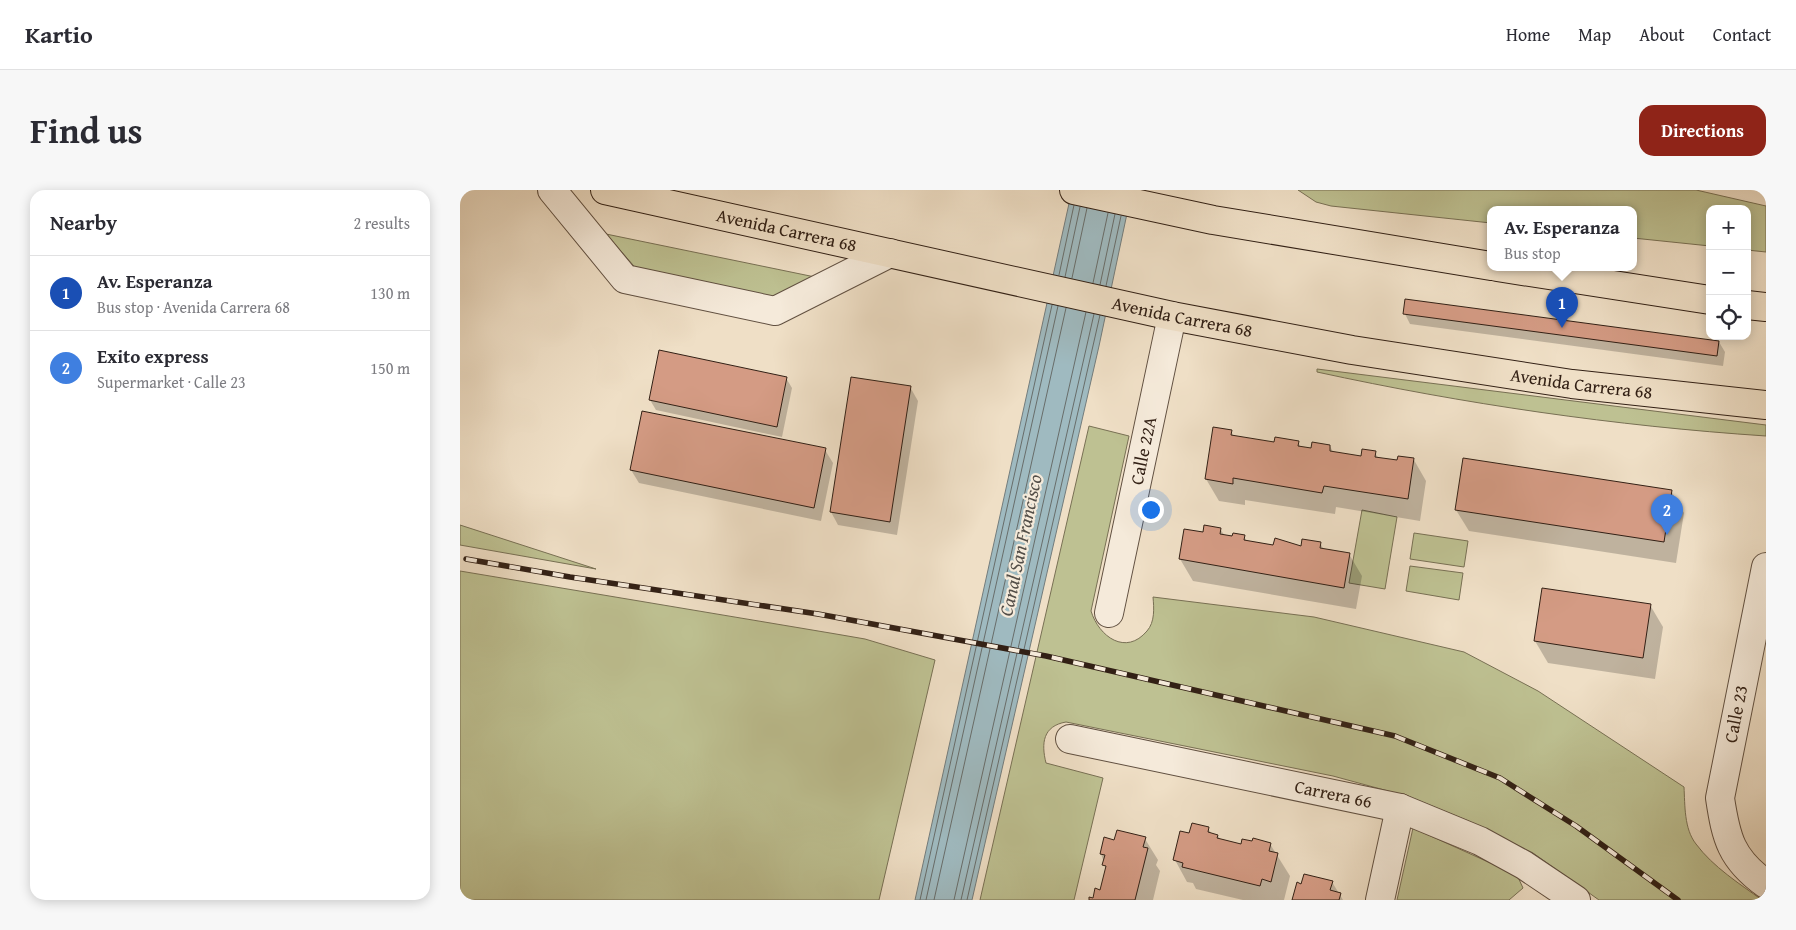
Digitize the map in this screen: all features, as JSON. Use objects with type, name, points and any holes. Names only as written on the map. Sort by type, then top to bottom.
[{"type":"main road","name":"Avenida Carrera 68","points":[[605,190],[1172,316],[1352,350],[1572,384],[1766,405]]},
{"type":"main road","points":[[1074,190],[1307,237],[1487,265]]},
{"type":"main road","points":[[1523,271],[1706,299]]},
{"type":"main road","points":[[1751,305],[1766,307]]},
{"type":"street","points":[[552,190],[625,279],[775,311],[890,253]]},
{"type":"street","name":"Calle 22A","points":[[1110,614],[1172,316]]},
{"type":"street","name":"Calle 23","points":[[1766,567],[1757,660],[1720,798],[1725,833],[1738,859],[1766,884]]},
{"type":"street","name":"Carrera 66","points":[[1070,739],[1400,808],[1480,841],[1559,897]]},
{"type":"street","points":[[1380,900],[1400,808]]},
{"type":"green space","points":[[1298,190],[1696,190],[1766,206],[1766,252],[1751,250],[1751,205],[1706,205],[1706,246],[1637,238],[1637,206],[1487,206],[1487,223],[1331,206],[1316,202]]},
{"type":"green space","points":[[606,234],[815,277],[772,299],[640,273]]},
{"type":"green space","points":[[1317,369],[1766,425],[1766,436],[1596,420],[1484,404],[1372,384],[1317,372]]},
{"type":"green space","points":[[1089,426],[1129,436],[1091,611],[1100,629],[1114,640],[1122,643],[1131,642],[1147,631],[1153,619],[1153,597],[1314,617],[1464,652],[1538,691],[1684,787],[1687,824],[1696,844],[1719,868],[1762,900],[1599,900],[1533,853],[1466,820],[1410,797],[1333,776],[1066,722],[1052,727],[1048,731],[1044,742],[1046,763],[1103,778],[1074,900],[980,900]]},
{"type":"green space","points":[[1362,510],[1397,517],[1385,589],[1349,583]]},
{"type":"green space","points":[[460,525],[596,569],[460,545]]},
{"type":"green space","points":[[1414,533],[1468,541],[1464,567],[1410,559]]},
{"type":"green space","points":[[1410,566],[1463,573],[1459,600],[1406,591]]},
{"type":"green space","points":[[460,571],[865,639],[935,660],[879,900],[460,900]]},
{"type":"green space","points":[[1413,828],[1517,875],[1523,888],[1509,900],[1397,900]]},
{"type":"water","name":"Canal San Francisco","points":[[1072,190],[1132,190],[1099,346],[972,900],[915,900]]},
{"type":"building","points":[[1405,299],[1719,341],[1717,356],[1403,314]]},
{"type":"building","points":[[659,350],[787,377],[777,427],[649,400]]},
{"type":"building","points":[[851,377],[911,386],[890,522],[830,512]]},
{"type":"building","points":[[642,411],[826,448],[814,508],[630,470]]},
{"type":"building","points":[[1213,427],[1232,430],[1231,435],[1274,442],[1275,437],[1299,441],[1298,446],[1311,448],[1312,442],[1330,445],[1330,451],[1361,456],[1362,449],[1376,451],[1375,457],[1397,460],[1398,456],[1414,458],[1408,499],[1324,486],[1322,493],[1233,478],[1233,484],[1205,479]]},
{"type":"building","points":[[1463,458],[1672,490],[1664,542],[1455,510]]},
{"type":"building","points":[[1204,525],[1221,528],[1220,534],[1232,536],[1233,533],[1245,535],[1244,540],[1273,545],[1275,538],[1301,546],[1302,539],[1321,542],[1320,548],[1350,553],[1344,588],[1179,559],[1184,529],[1203,532]]},
{"type":"building","points":[[1542,588],[1651,604],[1643,658],[1534,641]]},
{"type":"building","points":[[1192,823],[1209,827],[1208,832],[1218,835],[1217,838],[1241,844],[1242,839],[1252,841],[1253,838],[1271,843],[1269,851],[1278,853],[1271,882],[1262,879],[1260,886],[1182,867],[1183,863],[1173,860],[1180,831],[1189,833]]},
{"type":"building","points":[[1117,830],[1146,837],[1143,847],[1148,848],[1135,900],[1089,900],[1089,897],[1093,898],[1095,888],[1100,890],[1106,866],[1102,865],[1105,855],[1100,854],[1104,837],[1114,840]]},
{"type":"building","points":[[1304,874],[1333,881],[1330,890],[1341,893],[1339,900],[1292,900],[1297,882],[1301,884]]},
{"type":"railway","points":[[466,559],[570,577],[818,614],[1046,656],[1395,736],[1500,778],[1576,826],[1678,900]]},
{"type":"place","name":"Av. Esperanza","points":[[1562,328]]},
{"type":"place","name":"Exito express","points":[[1667,535]]}]
